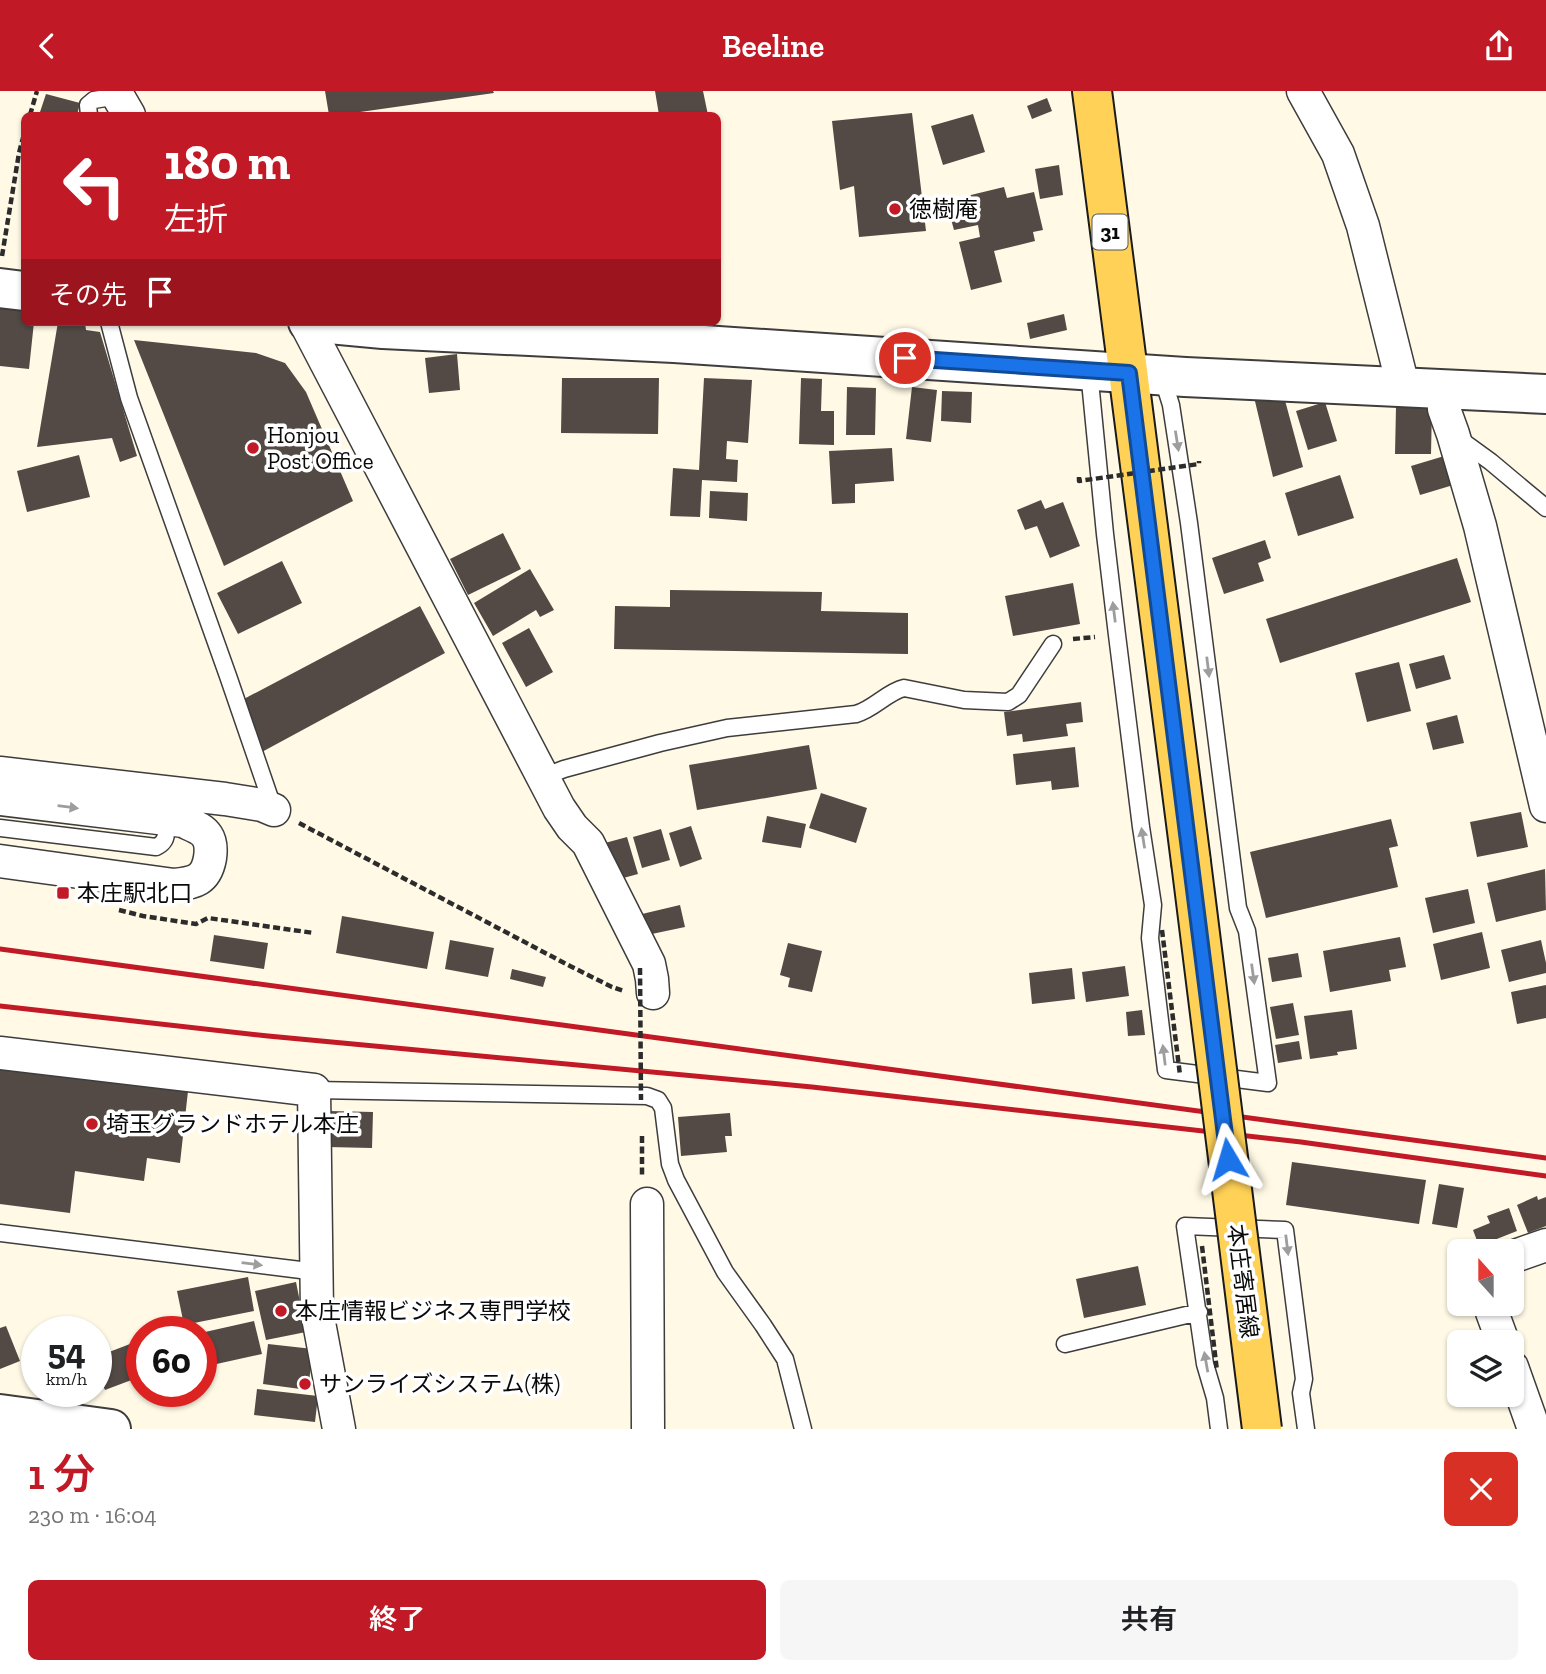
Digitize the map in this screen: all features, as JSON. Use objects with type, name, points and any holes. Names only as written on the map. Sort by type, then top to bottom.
[{"type":"main road","name":"本庄寄居線","points":[[1092,91],[1122,328],[1145,374],[1191,862],[1262,1429]]},
{"type":"street","points":[[1303,91],[1338,155],[1363,226],[1403,386]]},
{"type":"street","points":[[0,288],[21,291]]},
{"type":"street","points":[[309,326],[559,808],[572,827],[588,843],[649,964],[652,979],[647,981]]},
{"type":"street","points":[[350,326],[674,343],[1089,371],[1546,394]]},
{"type":"street","points":[[1443,390],[1444,409],[1454,434],[1480,526],[1546,806]]},
{"type":"street","points":[[0,773],[262,804],[274,810]]},
{"type":"street","points":[[0,799],[183,821],[207,836],[211,848],[208,868],[202,878],[190,884],[174,885],[0,861]]},
{"type":"street","points":[[0,1053],[314,1090],[317,1312],[339,1429]]},
{"type":"street","points":[[647,1205],[648,1429]]},
{"type":"street","points":[[1524,1253],[1546,1245]]},
{"type":"street","points":[[1524,1401],[1534,1429]]},
{"type":"street","points":[[0,1414],[111,1429]]},
{"type":"lane","points":[[110,326],[129,398],[274,810]]},
{"type":"lane","points":[[1089,371],[1117,635],[1153,905],[1150,938],[1166,1070],[1268,1083],[1247,931],[1238,908],[1189,523],[1171,405],[1145,374]]},
{"type":"lane","points":[[1454,434],[1546,508]]},
{"type":"lane","points":[[543,777],[660,743],[727,728],[856,714],[887,698],[895,690],[904,688],[964,700],[1008,702],[1019,695],[1053,644]]},
{"type":"lane","points":[[0,828],[156,847],[162,845],[166,839],[166,829],[156,818]]},
{"type":"lane","points":[[314,1090],[647,1096],[657,1100],[663,1108],[670,1164],[676,1180],[725,1272],[785,1360],[803,1429]]},
{"type":"lane","points":[[1219,1429],[1215,1398],[1205,1364],[1185,1226],[1285,1230],[1304,1379],[1301,1393],[1306,1429]]},
{"type":"lane","points":[[0,1233],[317,1272]]},
{"type":"lane","points":[[1065,1344],[1199,1313]]},
{"type":"path","points":[[31,112],[37,91]]},
{"type":"path","points":[[0,268],[21,145]]},
{"type":"path","points":[[1079,477],[1079,481],[1199,464],[1199,461]]},
{"type":"path","points":[[1053,644],[1059,640],[1117,635]]},
{"type":"path","points":[[274,810],[612,987],[623,991],[647,981],[641,1100]]},
{"type":"path","points":[[1162,930],[1180,1075]]},
{"type":"path","points":[[1201,1234],[1217,1371]]},
{"type":"building","points":[[325,91],[494,93],[360,112],[328,112]]},
{"type":"building","points":[[655,91],[703,91],[707,112],[658,112]]},
{"type":"building","points":[[46,94],[80,103],[78,112],[40,112]]},
{"type":"building","points":[[1047,98],[1052,111],[1032,119],[1027,106]]},
{"type":"building","points":[[912,113],[926,231],[859,237],[854,186],[840,190],[832,121]]},
{"type":"building","points":[[973,114],[985,152],[943,165],[931,126]]},
{"type":"building","points":[[1059,165],[1063,195],[1040,199],[1035,169]]},
{"type":"building","points":[[1004,187],[1007,198],[1034,192],[1043,230],[1033,232],[1035,241],[994,251],[1002,282],[971,290],[959,242],[980,237],[978,225],[954,230],[946,201]]},
{"type":"building","points":[[0,308],[21,310],[21,326],[34,326],[29,369],[0,366]]},
{"type":"building","points":[[1064,314],[1067,330],[1030,339],[1027,323]]},
{"type":"building","points":[[57,326],[85,326],[86,330],[100,332],[137,456],[120,462],[112,438],[37,447]]},
{"type":"building","points":[[134,340],[256,353],[285,363],[306,392],[353,501],[224,566]]},
{"type":"building","points":[[457,354],[460,390],[429,393],[425,358]]},
{"type":"building","points":[[562,378],[659,378],[658,434],[561,433]]},
{"type":"building","points":[[704,378],[752,380],[748,443],[727,441],[726,459],[738,460],[737,482],[702,480],[700,517],[670,516],[673,468],[699,470]]},
{"type":"building","points":[[801,378],[822,379],[821,411],[834,411],[834,445],[799,444]]},
{"type":"building","points":[[847,387],[876,388],[875,435],[846,435]]},
{"type":"building","points":[[912,387],[937,390],[931,442],[906,439]]},
{"type":"building","points":[[942,391],[972,392],[971,423],[941,421]]},
{"type":"building","points":[[1283,393],[1303,467],[1273,477],[1254,397]]},
{"type":"building","points":[[1325,402],[1337,441],[1308,450],[1296,411]]},
{"type":"building","points":[[1396,407],[1432,407],[1431,454],[1395,454]]},
{"type":"building","points":[[892,448],[894,481],[855,484],[855,503],[832,504],[829,451]]},
{"type":"building","points":[[1451,454],[1460,483],[1420,495],[1411,466]]},
{"type":"building","points":[[79,455],[90,497],[27,512],[17,471]]},
{"type":"building","points":[[1340,475],[1354,518],[1298,536],[1285,493]]},
{"type":"building","points":[[710,491],[748,493],[747,521],[709,518]]},
{"type":"building","points":[[1041,500],[1045,509],[1063,502],[1080,546],[1050,558],[1037,526],[1025,530],[1017,510]]},
{"type":"building","points":[[503,533],[521,569],[468,595],[450,559]]},
{"type":"building","points":[[1265,540],[1271,558],[1258,563],[1264,581],[1224,594],[1212,558]]},
{"type":"building","points":[[1457,558],[1471,602],[1280,663],[1266,619]]},
{"type":"building","points":[[282,561],[302,603],[238,634],[217,593]]},
{"type":"building","points":[[530,569],[554,610],[540,617],[536,610],[493,636],[474,603]]},
{"type":"building","points":[[1073,583],[1080,624],[1013,636],[1005,596]]},
{"type":"building","points":[[670,590],[822,592],[821,611],[908,613],[908,654],[614,649],[615,606],[670,607]]},
{"type":"building","points":[[420,606],[445,653],[260,753],[242,700]]},
{"type":"building","points":[[529,628],[553,672],[526,687],[502,643]]},
{"type":"building","points":[[1444,655],[1451,679],[1416,689],[1409,664]]},
{"type":"building","points":[[1399,662],[1411,711],[1367,722],[1355,673]]},
{"type":"building","points":[[1081,702],[1083,722],[1066,724],[1068,736],[1023,742],[1022,734],[1007,736],[1004,712]]},
{"type":"building","points":[[1457,715],[1464,743],[1433,750],[1426,723]]},
{"type":"building","points":[[809,745],[817,789],[697,810],[689,765]]},
{"type":"building","points":[[1075,747],[1079,787],[1052,790],[1051,781],[1016,785],[1013,754]]},
{"type":"building","points":[[821,793],[867,808],[856,843],[809,828]]},
{"type":"building","points":[[1521,812],[1528,847],[1477,857],[1470,822]]},
{"type":"building","points":[[767,816],[806,824],[801,848],[762,842]]},
{"type":"building","points":[[1391,819],[1398,846],[1389,848],[1398,887],[1266,918],[1250,852]]},
{"type":"building","points":[[691,826],[702,859],[680,867],[669,833]]},
{"type":"building","points":[[661,829],[670,860],[642,868],[633,837]]},
{"type":"building","points":[[627,837],[638,874],[616,880],[605,843]]},
{"type":"building","points":[[1545,869],[1546,910],[1496,922],[1487,883]]},
{"type":"building","points":[[1468,889],[1475,923],[1433,933],[1425,898]]},
{"type":"building","points":[[680,905],[685,927],[647,935],[642,914]]},
{"type":"building","points":[[342,916],[434,932],[427,969],[336,953]]},
{"type":"building","points":[[1482,932],[1490,968],[1441,980],[1433,944]]},
{"type":"building","points":[[214,935],[268,943],[264,969],[210,961]]},
{"type":"building","points":[[1400,937],[1406,967],[1389,970],[1391,981],[1330,992],[1323,951]]},
{"type":"building","points":[[450,940],[494,948],[488,977],[445,969]]},
{"type":"building","points":[[1541,940],[1546,973],[1509,982],[1501,950]]},
{"type":"building","points":[[788,943],[822,951],[812,992],[788,987],[790,978],[780,975]]},
{"type":"building","points":[[1298,953],[1302,977],[1272,982],[1268,958]]},
{"type":"building","points":[[1125,966],[1129,996],[1086,1002],[1082,972]]},
{"type":"building","points":[[1072,968],[1075,999],[1032,1004],[1029,973]]},
{"type":"building","points":[[512,969],[546,977],[543,987],[510,979]]},
{"type":"building","points":[[1546,985],[1546,1018],[1517,1024],[1511,992]]},
{"type":"building","points":[[1293,1003],[1299,1035],[1276,1039],[1270,1007]]},
{"type":"building","points":[[1142,1010],[1145,1035],[1128,1036],[1126,1012]]},
{"type":"building","points":[[1352,1010],[1357,1049],[1310,1059],[1304,1016]]},
{"type":"building","points":[[1299,1041],[1302,1059],[1278,1063],[1275,1045]]},
{"type":"building","name":"埼玉グランドホテル本庄","points":[[0,1065],[188,1091],[180,1163],[147,1158],[144,1181],[75,1171],[70,1213],[0,1204]]},
{"type":"building","points":[[329,1111],[373,1112],[372,1148],[328,1147]]},
{"type":"building","points":[[730,1113],[732,1136],[725,1136],[727,1152],[681,1156],[678,1117]]},
{"type":"building","points":[[1292,1162],[1426,1180],[1419,1224],[1286,1205]]},
{"type":"building","points":[[1439,1184],[1464,1188],[1457,1228],[1432,1224]]},
{"type":"building","points":[[1537,1196],[1538,1200],[1546,1197],[1546,1226],[1528,1233],[1517,1205]]},
{"type":"building","points":[[1509,1208],[1517,1231],[1497,1239],[1476,1239],[1473,1230],[1490,1223],[1487,1216]]},
{"type":"building","points":[[1138,1266],[1146,1305],[1084,1318],[1076,1279]]},
{"type":"building","points":[[248,1277],[254,1311],[217,1318],[217,1316],[182,1316],[177,1291]]},
{"type":"building","name":"本庄情報ビジネス専門学校","points":[[296,1282],[306,1332],[266,1340],[255,1291]]},
{"type":"building","points":[[254,1321],[262,1354],[217,1364],[217,1329]]},
{"type":"building","points":[[6,1326],[20,1361],[0,1369],[0,1328]]},
{"type":"building","points":[[268,1344],[313,1349],[308,1390],[263,1384]]},
{"type":"building","points":[[126,1346],[126,1382],[112,1387],[112,1351]]},
{"type":"building","points":[[257,1389],[318,1396],[315,1422],[254,1415]]},
{"type":"railway","points":[[0,949],[1546,1158]]},
{"type":"railway","points":[[0,1006],[268,1036],[812,1087],[1301,1142],[1546,1176]]},
{"type":"place","name":"徳樹庵","points":[[895,209]]},
{"type":"place","name":"Honjou Post Office","points":[[253,448]]},
{"type":"place","name":"本庄駅北口","points":[[63,893]]},
{"type":"place","name":"埼玉グランドホテル本庄","points":[[92,1124]]},
{"type":"place","name":"本庄情報ビジネス専門学校","points":[[281,1311]]},
{"type":"place","name":"サンライズシステム(株)","points":[[305,1384]]},
{"type":"route","points":[[905,358],[1129,373],[1228,1159]]}]
